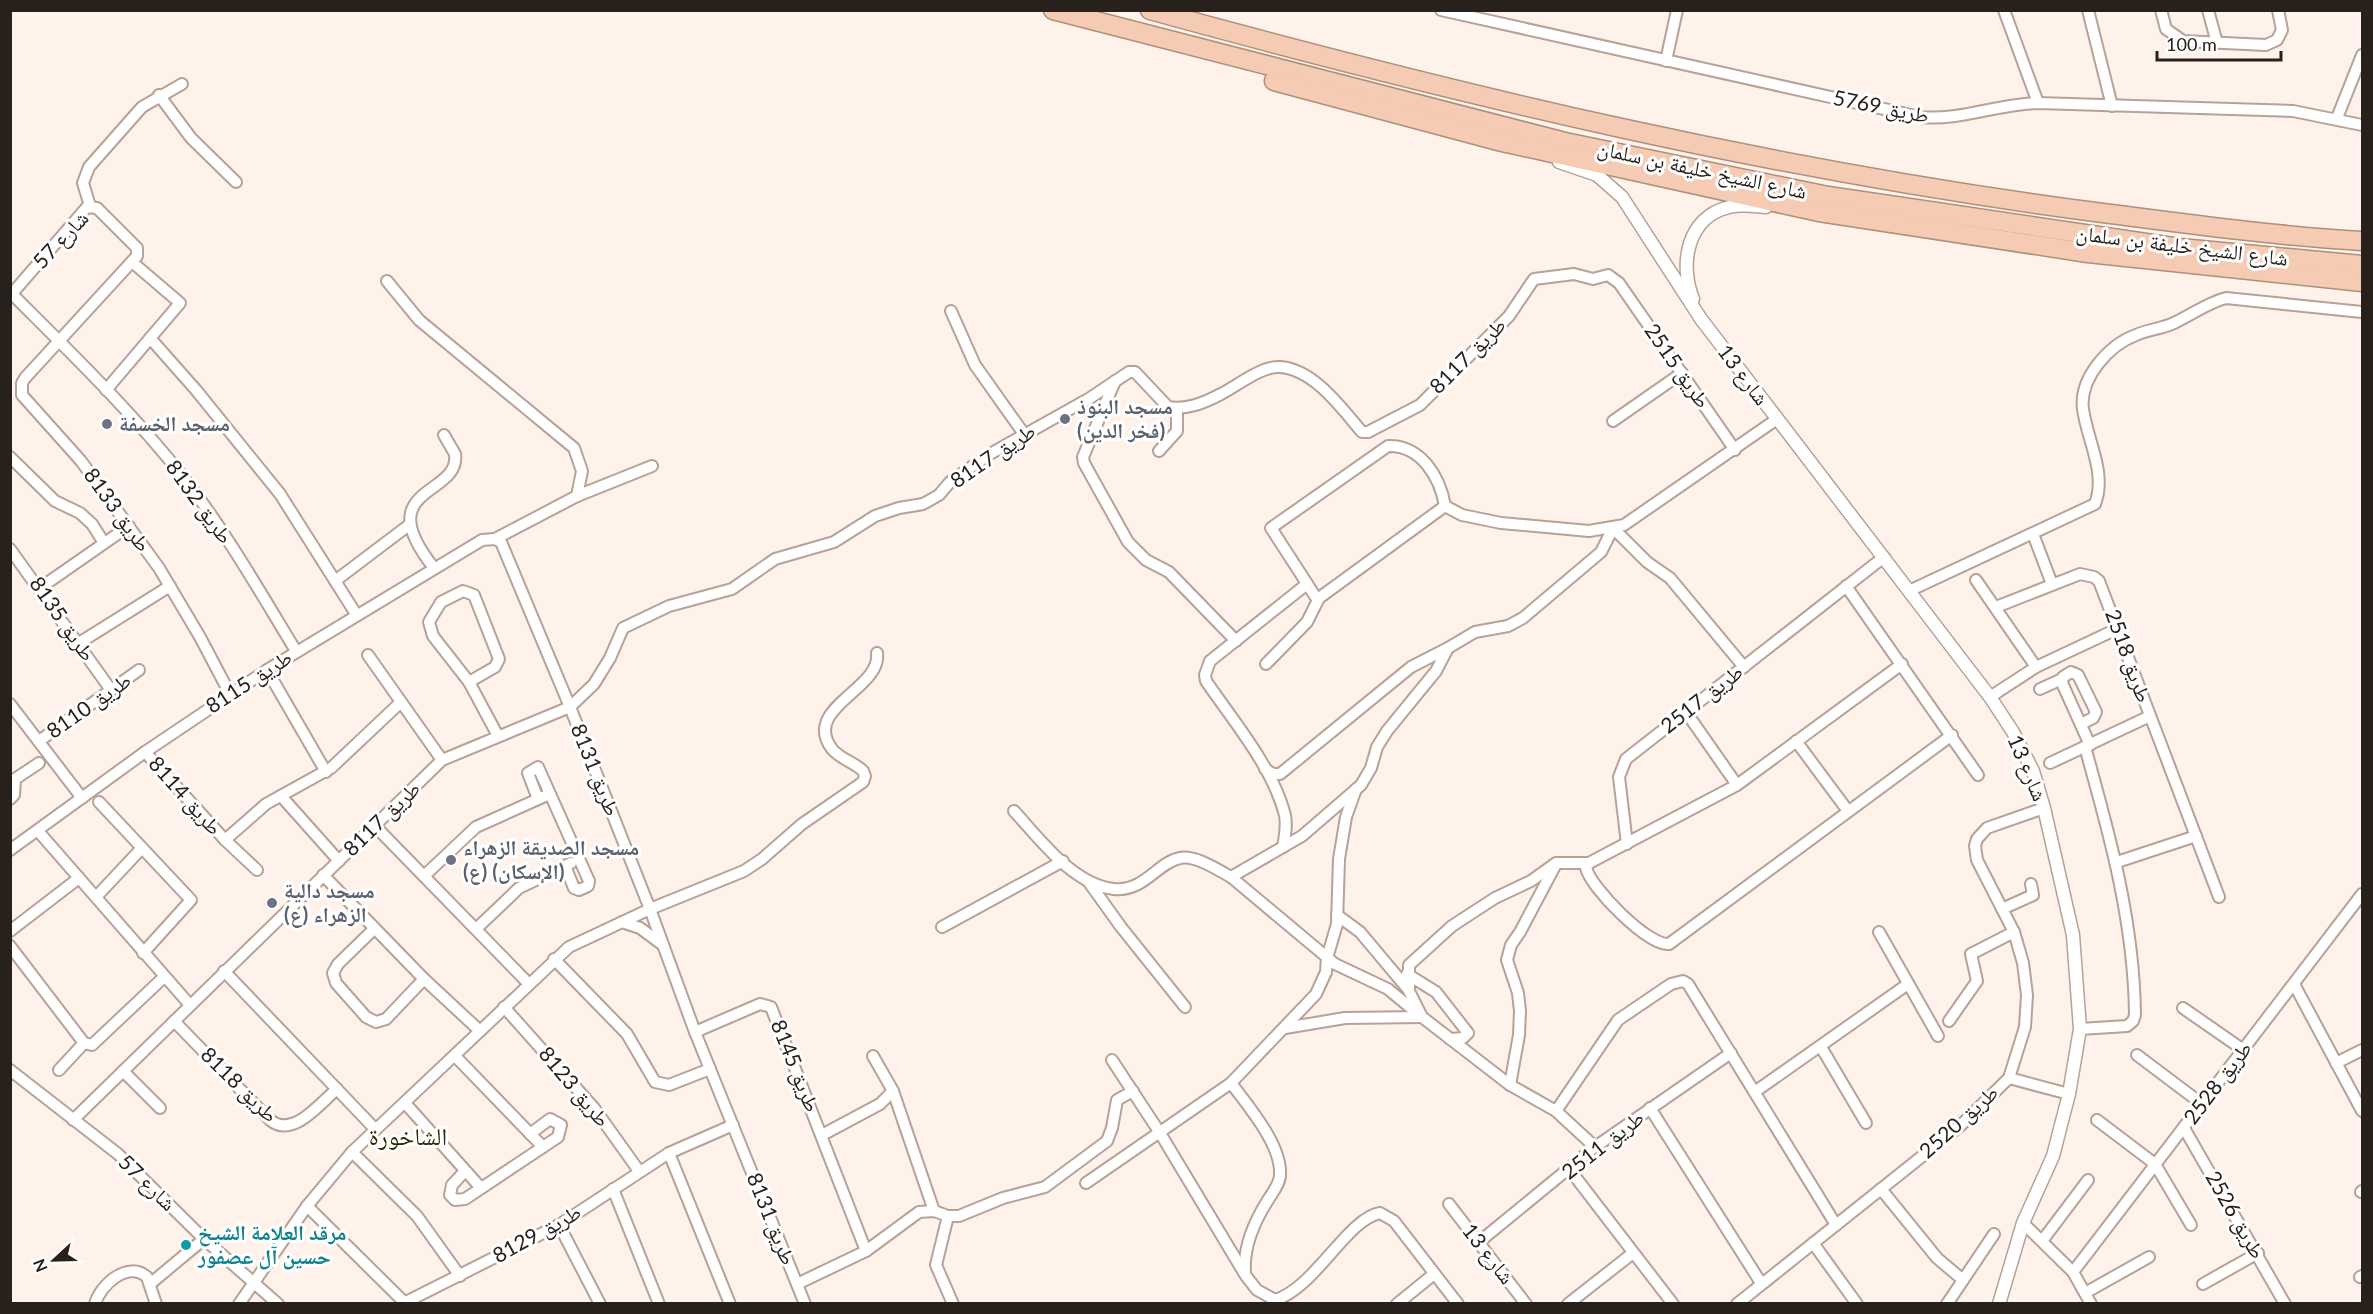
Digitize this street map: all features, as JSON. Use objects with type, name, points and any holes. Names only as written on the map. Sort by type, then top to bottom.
[{"type":"highway","name":"شارع الشيخ خليفة بن سلمان","points":[[1053,10],[1565,142],[1828,196],[2180,248],[2362,265]]},
{"type":"highway","name":"شارع الشيخ خليفة بن سلمان","points":[[1150,10],[1390,75],[1686,144],[1832,173],[1994,199],[2163,221],[2308,238],[2362,241]]},
{"type":"highway","points":[[1078,17],[1218,64],[1379,111],[1502,142],[1819,212],[2088,253],[2362,282]]},
{"type":"street","name":"طريق 5769","points":[[1442,10],[1470,14],[1666,61],[1920,117],[1940,119],[1960,117],[1998,106],[2038,102],[2293,111],[2337,118],[2362,125]]},
{"type":"street","points":[[1666,61],[1677,10]]},
{"type":"street","points":[[2004,10],[2038,102]]},
{"type":"street","points":[[2088,10],[2112,106]]},
{"type":"street","points":[[2161,10],[2166,29],[2176,39],[2266,45],[2274,43],[2280,36],[2282,24],[2278,10]]},
{"type":"street","points":[[2208,10],[2217,43]]},
{"type":"street","points":[[2337,118],[2362,55]]},
{"type":"street","points":[[90,207],[83,183],[88,167],[134,114],[159,95],[182,84]]},
{"type":"street","points":[[159,95],[191,138],[236,182]]},
{"type":"street","name":"شارع 13","points":[[1502,142],[1597,175],[1612,186],[1701,319],[1911,590],[1990,697],[2013,732],[2033,771],[2044,808],[2073,935],[2080,1029],[2069,1094],[2053,1156],[2023,1223],[1999,1304]]},
{"type":"street","name":"شارع 13","points":[[1701,319],[1687,281],[1686,252],[1693,233],[1709,215],[1729,207],[1751,206],[1819,212]]},
{"type":"street","name":"شارع 57","points":[[11,295],[90,207],[97,208],[138,252],[132,262]]},
{"type":"street","points":[[22,395],[22,383],[25,378],[132,262],[180,303],[106,390]]},
{"type":"street","name":"طريق 8117","points":[[1372,429],[1420,405],[1509,316],[1534,279],[1574,274],[1593,279],[1608,275],[1619,283]]},
{"type":"street","points":[[387,281],[419,320],[574,448],[582,471],[577,496]]},
{"type":"street","name":"طريق 2515","points":[[1619,283],[1735,450]]},
{"type":"street","name":"طريق 8132","points":[[11,295],[59,341],[164,454],[204,505],[241,559],[296,651]]},
{"type":"street","points":[[1911,590],[2095,504],[2100,493],[2100,480],[2083,408],[2083,395],[2089,377],[2114,347],[2132,336],[2161,329],[2213,301],[2226,298],[2362,312]]},
{"type":"street","points":[[951,311],[975,365],[1024,434]]},
{"type":"street","points":[[150,338],[270,481],[356,614]]},
{"type":"street","points":[[1159,451],[1177,431],[1177,408],[1202,404],[1264,371],[1280,367],[1315,382],[1325,390],[1362,432],[1372,429],[1388,446]]},
{"type":"street","name":"طريق 8117","points":[[72,1120],[442,760],[570,707],[594,684],[610,658],[623,628],[669,606],[732,589],[775,559],[834,542],[874,516],[899,508],[923,504],[939,495],[950,482],[969,468],[1024,434],[1090,398],[1129,372],[1135,372],[1168,407],[1177,408]]},
{"type":"street","points":[[1613,421],[1682,373]]},
{"type":"street","points":[[1115,381],[1083,457],[1084,464],[1128,543],[1146,560],[1169,572],[1236,641]]},
{"type":"street","name":"طريق 8133","points":[[10,385],[22,395],[81,461],[129,526],[170,586],[230,694]]},
{"type":"street","points":[[1445,506],[1462,515],[1501,524],[1589,531],[1613,528],[1624,525],[1777,419]]},
{"type":"street","points":[[434,568],[420,551],[410,525],[410,513],[415,504],[439,483],[454,462],[455,454],[444,435]]},
{"type":"street","points":[[1319,598],[1307,584],[1271,528],[1388,446],[1400,446],[1430,466],[1442,487],[1445,506]]},
{"type":"street","points":[[10,457],[55,501],[80,513],[92,524],[104,543]]},
{"type":"street","name":"طريق 8115","points":[[10,850],[145,752],[230,694],[356,614],[482,540],[498,540],[577,496],[652,466]]},
{"type":"street","points":[[1266,664],[1307,622],[1319,598],[1445,506]]},
{"type":"street","points":[[335,581],[410,525]]},
{"type":"street","points":[[40,588],[129,526]]},
{"type":"street","points":[[1265,770],[1273,774],[1280,774],[1412,667],[1475,632],[1508,626],[1523,618],[1601,552],[1613,528]]},
{"type":"street","points":[[1613,528],[1647,562],[1677,586],[1744,667]]},
{"type":"street","points":[[2033,534],[2052,584]]},
{"type":"street","name":"طريق 8131","points":[[498,540],[570,707],[650,909],[695,1032],[806,1304]]},
{"type":"street","name":"طريق 8135","points":[[10,549],[111,690]]},
{"type":"street","name":"طريق 2517","points":[[1627,844],[1620,787],[1622,768],[1633,752],[1884,557]]},
{"type":"street","name":"طريق 2518","points":[[1996,607],[2080,574],[2094,577],[2103,587],[2219,897]]},
{"type":"street","points":[[1976,580],[2036,667]]},
{"type":"street","points":[[1283,847],[1287,828],[1284,813],[1265,770],[1204,675],[1210,661],[1307,584]]},
{"type":"street","points":[[79,643],[170,586]]},
{"type":"street","points":[[1846,586],[1978,775]]},
{"type":"street","points":[[469,682],[495,667],[499,659],[474,595],[463,591],[441,602],[429,622],[433,636],[469,682],[498,736]]},
{"type":"street","points":[[1990,697],[2036,667],[2119,628]]},
{"type":"street","points":[[1231,877],[1302,836],[1356,789],[1371,768],[1377,747],[1436,671],[1448,648]]},
{"type":"street","points":[[239,1304],[307,1206],[352,1152],[554,959],[569,947],[650,909],[744,871],[762,859],[801,824],[863,782],[866,776],[863,771],[834,751],[825,738],[824,730],[829,716],[875,668],[877,652]]},
{"type":"street","points":[[368,655],[442,760]]},
{"type":"street","points":[[1409,991],[1408,965],[1452,926],[1495,898],[1531,881],[1556,863],[1589,863],[1737,785],[1902,664]]},
{"type":"street","name":"طريق 8110","points":[[39,741],[139,670]]},
{"type":"street","points":[[267,670],[326,772]]},
{"type":"street","points":[[2040,689],[2062,679],[2071,672],[2078,675],[2096,712],[2093,718],[2081,724]]},
{"type":"street","points":[[2062,679],[2088,746],[2117,862],[2131,942],[2135,1015],[2133,1022],[2127,1026],[2080,1029]]},
{"type":"street","name":"طريق 8114","points":[[225,840],[260,809],[326,772],[401,702]]},
{"type":"street","name":"طريق 8110","points":[[10,704],[82,798]]},
{"type":"street","points":[[1686,712],[1737,785]]},
{"type":"street","points":[[2050,763],[2150,716]]},
{"type":"street","points":[[1589,863],[1586,868],[1592,882],[1631,923],[1658,943],[1669,944],[1952,735]]},
{"type":"street","points":[[1796,741],[1848,810]]},
{"type":"street","name":"طريق 8114","points":[[145,752],[225,840],[257,870]]},
{"type":"street","points":[[10,799],[13,776],[39,763]]},
{"type":"street","points":[[538,799],[528,774],[531,769],[538,767],[542,770],[550,794],[590,883],[587,887],[574,888],[565,866]]},
{"type":"street","points":[[1086,1184],[1231,1083],[1255,1055],[1284,1029],[1316,994],[1326,972],[1337,915],[1339,859],[1346,817],[1356,789]]},
{"type":"street","points":[[424,876],[466,833],[550,794]]},
{"type":"street","points":[[281,796],[339,861]]},
{"type":"street","points":[[99,802],[191,900],[143,953]]},
{"type":"street","name":"طريق 2520","points":[[1737,1304],[1960,1126],[2009,1078],[2025,1027],[2027,995],[2023,963],[2014,932],[1977,860],[1975,846],[1977,839],[1987,828],[2044,808]]},
{"type":"street","points":[[1014,811],[1063,861],[1087,878],[1115,889],[1142,882],[1179,858],[1188,858],[1231,877],[1327,958],[1388,989],[1510,1084],[1556,1111],[1595,1147]]},
{"type":"street","points":[[375,826],[528,983]]},
{"type":"street","points":[[38,831],[190,1005]]},
{"type":"street","points":[[2117,862],[2196,836]]},
{"type":"street","points":[[96,897],[141,849]]},
{"type":"street","points":[[476,929],[519,888],[580,860]]},
{"type":"street","points":[[942,927],[1063,861]]},
{"type":"street","points":[[1510,1084],[1521,1011],[1518,993],[1507,960],[1511,945],[1556,863]]},
{"type":"street","points":[[323,875],[424,979],[480,1031]]},
{"type":"street","points":[[10,931],[80,878]]},
{"type":"street","points":[[1087,878],[1121,927],[1185,1007]]},
{"type":"street","points":[[2002,909],[2033,895],[2031,884]]},
{"type":"street","name":"طريق 2528","points":[[2073,1272],[2362,894]]},
{"type":"street","points":[[1337,915],[1360,932],[1409,991],[1422,1017]]},
{"type":"street","points":[[622,922],[640,928],[663,945]]},
{"type":"street","points":[[374,929],[338,964],[333,973],[336,983],[366,1017],[376,1022],[386,1019],[424,979]]},
{"type":"street","points":[[1879,932],[1938,1036]]},
{"type":"street","points":[[1948,1021],[1977,981],[1971,954],[2014,932]]},
{"type":"street","points":[[10,946],[84,1043],[92,1045],[102,1039],[164,977]]},
{"type":"street","points":[[554,959],[621,1027],[654,1082],[669,1085],[710,1069]]},
{"type":"street","points":[[224,971],[375,1129]]},
{"type":"street","points":[[1407,974],[1436,992],[1468,1032],[1463,1038],[1450,1039]]},
{"type":"street","points":[[1556,1111],[1618,1020],[1676,981],[1688,984],[1756,1091],[1836,1225]]},
{"type":"street","points":[[1756,1091],[1908,984]]},
{"type":"street","points":[[2294,984],[2362,1111]]},
{"type":"street","name":"طريق 8145","points":[[695,1032],[760,1004],[768,1004],[822,1135],[866,1251]]},
{"type":"street","name":"طريق 8123","points":[[504,1007],[594,1108],[639,1171]]},
{"type":"street","points":[[2183,1008],[2242,1049]]},
{"type":"street","points":[[1284,1029],[1345,1018],[1422,1017]]},
{"type":"street","name":"طريق 8118","points":[[174,1021],[270,1120],[279,1126],[295,1124],[337,1089]]},
{"type":"street","points":[[59,1070],[84,1043]]},
{"type":"street","points":[[1821,1047],[1866,1123]]},
{"type":"street","points":[[2336,1063],[2362,1050]]},
{"type":"street","name":"طريق 2511","points":[[1479,1242],[1570,1170],[1595,1147],[1731,1053]]},
{"type":"street","points":[[2137,1055],[2202,1104]]},
{"type":"street","points":[[455,1056],[543,1147]]},
{"type":"street","points":[[873,1056],[894,1091],[934,1211]]},
{"type":"street","points":[[1113,1060],[1246,1276],[1267,1296],[1275,1299],[1285,1297],[1303,1282],[1365,1219],[1380,1212],[1388,1215],[1458,1304]]},
{"type":"street","name":"شارع 57","points":[[10,1070],[118,1154],[204,1239],[278,1304]]},
{"type":"street","points":[[123,1071],[159,1108]]},
{"type":"street","points":[[2009,1078],[2069,1094]]},
{"type":"street","points":[[1231,1083],[1265,1131],[1277,1159],[1280,1176],[1256,1221],[1248,1242],[1244,1258],[1246,1276]]},
{"type":"street","name":"طريق 8145","points":[[822,1135],[880,1104],[894,1091]]},
{"type":"street","points":[[797,1284],[866,1251],[919,1212],[934,1211],[948,1216],[959,1216],[1003,1198],[1045,1187],[1107,1141],[1113,1128],[1118,1100],[1132,1091]]},
{"type":"street","points":[[405,1103],[481,1188]]},
{"type":"street","points":[[1650,1108],[1761,1283]]},
{"type":"street","points":[[2097,1120],[2155,1164],[2191,1225]]},
{"type":"street","points":[[465,1171],[451,1188],[452,1198],[462,1201],[561,1134],[559,1122],[546,1121],[530,1134]]},
{"type":"street","name":"طريق 8129","points":[[307,1206],[403,1303],[559,1225],[669,1153],[733,1125]]},
{"type":"street","name":"طريق 2526","points":[[2184,1128],[2258,1253],[2285,1304]]},
{"type":"street","points":[[352,1152],[417,1216],[460,1276]]},
{"type":"street","points":[[669,1153],[730,1304]]},
{"type":"street","points":[[1570,1170],[1672,1304]]},
{"type":"street","points":[[2042,1241],[2088,1180]]},
{"type":"street","points":[[613,1189],[660,1304]]},
{"type":"street","points":[[1881,1189],[1937,1258],[1963,1280]]},
{"type":"street","name":"شارع 13","points":[[1449,1204],[1526,1304]]},
{"type":"street","points":[[948,1216],[936,1265],[953,1304]]},
{"type":"street","points":[[2023,1223],[2073,1272],[2091,1304]]},
{"type":"street","points":[[559,1225],[600,1304]]},
{"type":"street","points":[[1947,1304],[1994,1234]]},
{"type":"street","points":[[150,1284],[204,1239]]},
{"type":"street","points":[[1813,1243],[1857,1304]]},
{"type":"street","points":[[1568,1304],[1633,1252]]},
{"type":"street","points":[[2203,1284],[2258,1253]]},
{"type":"street","points":[[2085,1293],[2149,1257]]},
{"type":"street","points":[[95,1304],[100,1290],[118,1276],[137,1272],[144,1274],[150,1284],[156,1304]]},
{"type":"street","points":[[1398,1304],[1434,1274]]},
{"type":"place","name":"مسجد البنوذ (فخر الدين)","points":[[1065,419]]},
{"type":"place","name":"مسجد الخسفة","points":[[107,424]]},
{"type":"place","name":"مسجد الصديقة الزهراء (ع) (الإسكان)","points":[[451,860]]},
{"type":"place","name":"مسجد دالية الزهراء (ع)","points":[[272,903]]},
{"type":"place","name":"مرقد العلامة الشيخ حسين آل عصفور","points":[[186,1245]]},
{"type":"district","name":"الشاخورة","points":[[408,1137]]}]
